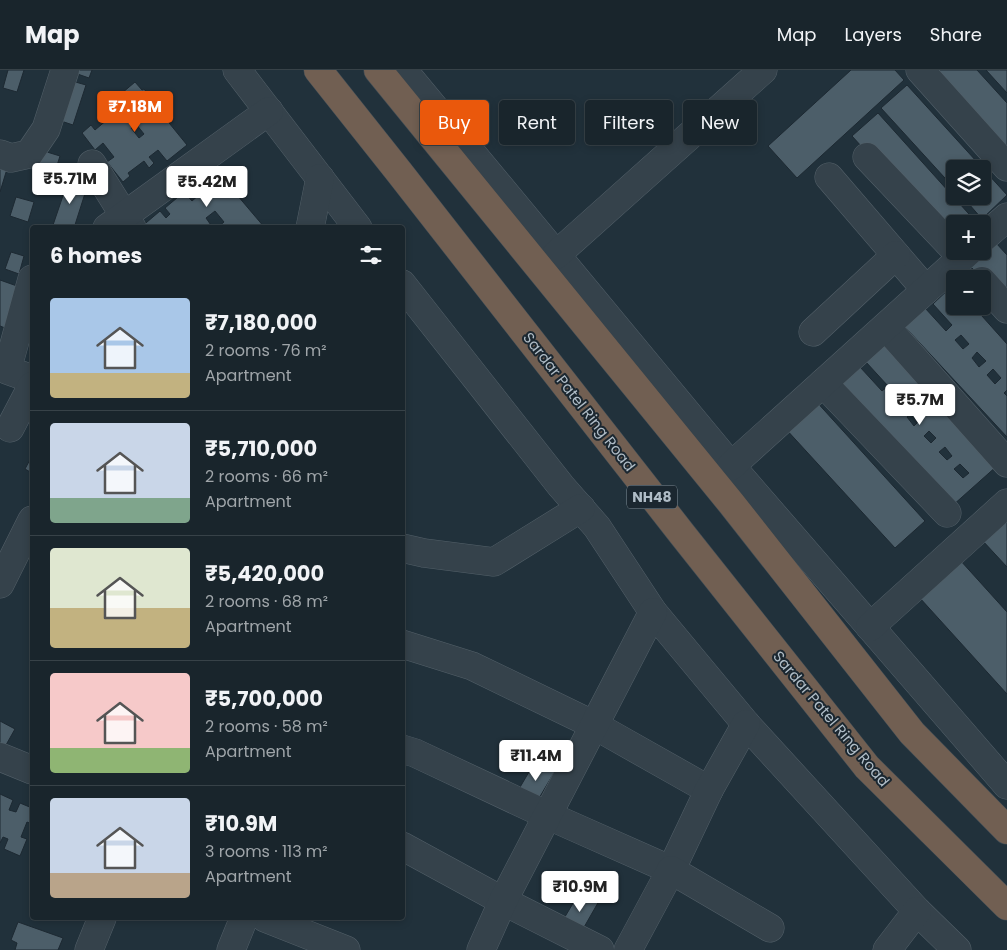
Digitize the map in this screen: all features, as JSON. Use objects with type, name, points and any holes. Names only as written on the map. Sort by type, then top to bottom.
[{"type":"highway","name":"Sardar Patel Ring Road","points":[[318,70],[867,767],[1007,906]]},
{"type":"highway","points":[[378,70],[731,503],[912,733],[1007,830]]},
{"type":"street","points":[[0,154],[11,158],[29,154],[46,129],[65,70]]},
{"type":"street","points":[[237,70],[356,225]]},
{"type":"street","points":[[403,70],[731,466],[1007,785]]},
{"type":"street","points":[[556,255],[763,70]]},
{"type":"street","points":[[920,70],[1007,167]]},
{"type":"street","points":[[92,164],[121,224],[269,112]]},
{"type":"street","points":[[867,157],[946,239]]},
{"type":"street","points":[[828,177],[926,290]]},
{"type":"street","points":[[311,225],[320,178]]},
{"type":"street","points":[[991,231],[1007,217]]},
{"type":"street","points":[[813,332],[896,255]]},
{"type":"street","points":[[731,466],[926,290],[954,260]]},
{"type":"street","points":[[966,260],[974,270]]},
{"type":"street","points":[[30,286],[7,370],[30,378]]},
{"type":"street","points":[[405,288],[561,486],[598,527],[653,612],[746,724],[917,911],[957,950]]},
{"type":"street","points":[[991,290],[1007,309]]},
{"type":"street","points":[[886,326],[1007,463]]},
{"type":"street","points":[[823,383],[947,513]]},
{"type":"street","points":[[10,428],[30,390]]},
{"type":"street","points":[[870,627],[1007,503]]},
{"type":"street","points":[[405,549],[494,562],[581,508]]},
{"type":"street","points":[[0,584],[30,524]]},
{"type":"street","points":[[481,950],[503,901],[653,612]]},
{"type":"street","points":[[405,645],[472,666],[594,725],[709,790]]},
{"type":"street","points":[[628,950],[671,870],[709,790],[746,724]]},
{"type":"street","points":[[405,750],[671,870],[770,928]]},
{"type":"street","points":[[0,757],[30,769]]},
{"type":"street","points":[[405,848],[503,901],[600,950]]},
{"type":"street","points":[[887,950],[917,911]]},
{"type":"street","points":[[89,950],[101,920]]},
{"type":"street","points":[[231,950],[243,920]]},
{"type":"street","points":[[270,920],[346,950]]},
{"type":"building","points":[[8,70],[24,70],[17,92],[3,88]]},
{"type":"building","points":[[66,70],[92,70],[89,78]]},
{"type":"building","points":[[851,70],[895,70],[904,80],[797,178],[768,146]]},
{"type":"building","points":[[930,70],[977,70],[1007,103],[1007,154]]},
{"type":"building","points":[[986,70],[1007,70],[1007,93]]},
{"type":"building","points":[[65,79],[86,85],[73,125],[52,118]]},
{"type":"building","points":[[135,82],[154,101],[152,102],[187,145],[167,161],[158,150],[149,157],[154,163],[149,168],[144,161],[128,173],[130,176],[123,182],[107,162],[114,157],[103,143],[95,150],[82,133],[91,125],[95,130],[108,119],[105,114],[113,108],[116,112],[122,107],[115,99]],"holes":[[[136,124],[144,134],[139,138],[131,128]]]},
{"type":"building","points":[[907,85],[975,160],[946,160],[946,179],[881,108]]},
{"type":"building","points":[[878,113],[946,189],[946,205],[961,205],[970,215],[946,215],[946,239],[852,136]]},
{"type":"building","points":[[34,148],[60,156],[54,175],[28,167]]},
{"type":"building","points":[[0,166],[7,169],[0,192]]},
{"type":"building","points":[[215,169],[262,225],[220,225],[224,222],[215,211],[206,218],[211,225],[144,225],[160,211],[166,218],[170,214],[165,208],[184,192],[192,201],[200,194],[194,187]]},
{"type":"building","points":[[991,177],[1007,195],[986,215],[979,215],[970,205],[991,205]]},
{"type":"building","points":[[69,178],[88,184],[75,225],[53,225]]},
{"type":"building","points":[[16,197],[34,202],[28,222],[10,216]]},
{"type":"building","points":[[996,243],[1007,255],[1007,306],[991,289],[991,270],[974,270],[971,267],[978,260],[991,260],[991,248]]},
{"type":"building","points":[[11,252],[24,256],[19,274],[5,269]]},
{"type":"building","points":[[0,280],[17,286],[5,328],[0,326]]},
{"type":"building","points":[[946,292],[946,315],[981,315],[1007,344],[1007,390],[1004,393],[1007,396],[1007,437],[905,327],[925,308],[946,331],[952,325],[933,304]],"holes":[[[961,335],[969,344],[963,349],[955,340]],[[977,352],[986,361],[979,367],[972,358]],[[993,369],[1001,378],[995,384],[987,375]]]},
{"type":"building","points":[[886,344],[998,465],[952,506],[841,385],[860,367],[882,391],[888,386],[866,362]],"holes":[[[897,396],[904,404],[899,409],[892,401]],[[912,413],[920,420],[914,426],[907,417]],[[929,431],[936,438],[931,443],[924,436]],[[945,447],[952,456],[947,460],[939,452]],[[960,464],[969,473],[963,478],[954,469]]]},
{"type":"building","points":[[814,399],[925,521],[895,548],[784,427]]},
{"type":"building","points":[[30,460],[30,472],[25,469]]},
{"type":"building","points":[[1007,518],[1007,567],[982,540]]},
{"type":"building","points":[[960,560],[1007,612],[1007,694],[919,597]]},
{"type":"building","points":[[0,721],[15,729],[2,752],[0,751]]},
{"type":"building","points":[[536,760],[555,771],[535,805],[516,794]]},
{"type":"building","points":[[0,794],[13,800],[9,810],[16,812],[20,803],[30,807],[30,823],[27,822],[21,837],[27,839],[20,856],[4,849],[8,839],[3,837],[0,843]]},
{"type":"building","points":[[581,890],[599,901],[579,936],[560,925]]},
{"type":"building","points":[[18,922],[63,938],[58,950],[15,950],[17,943],[11,940]]}]
